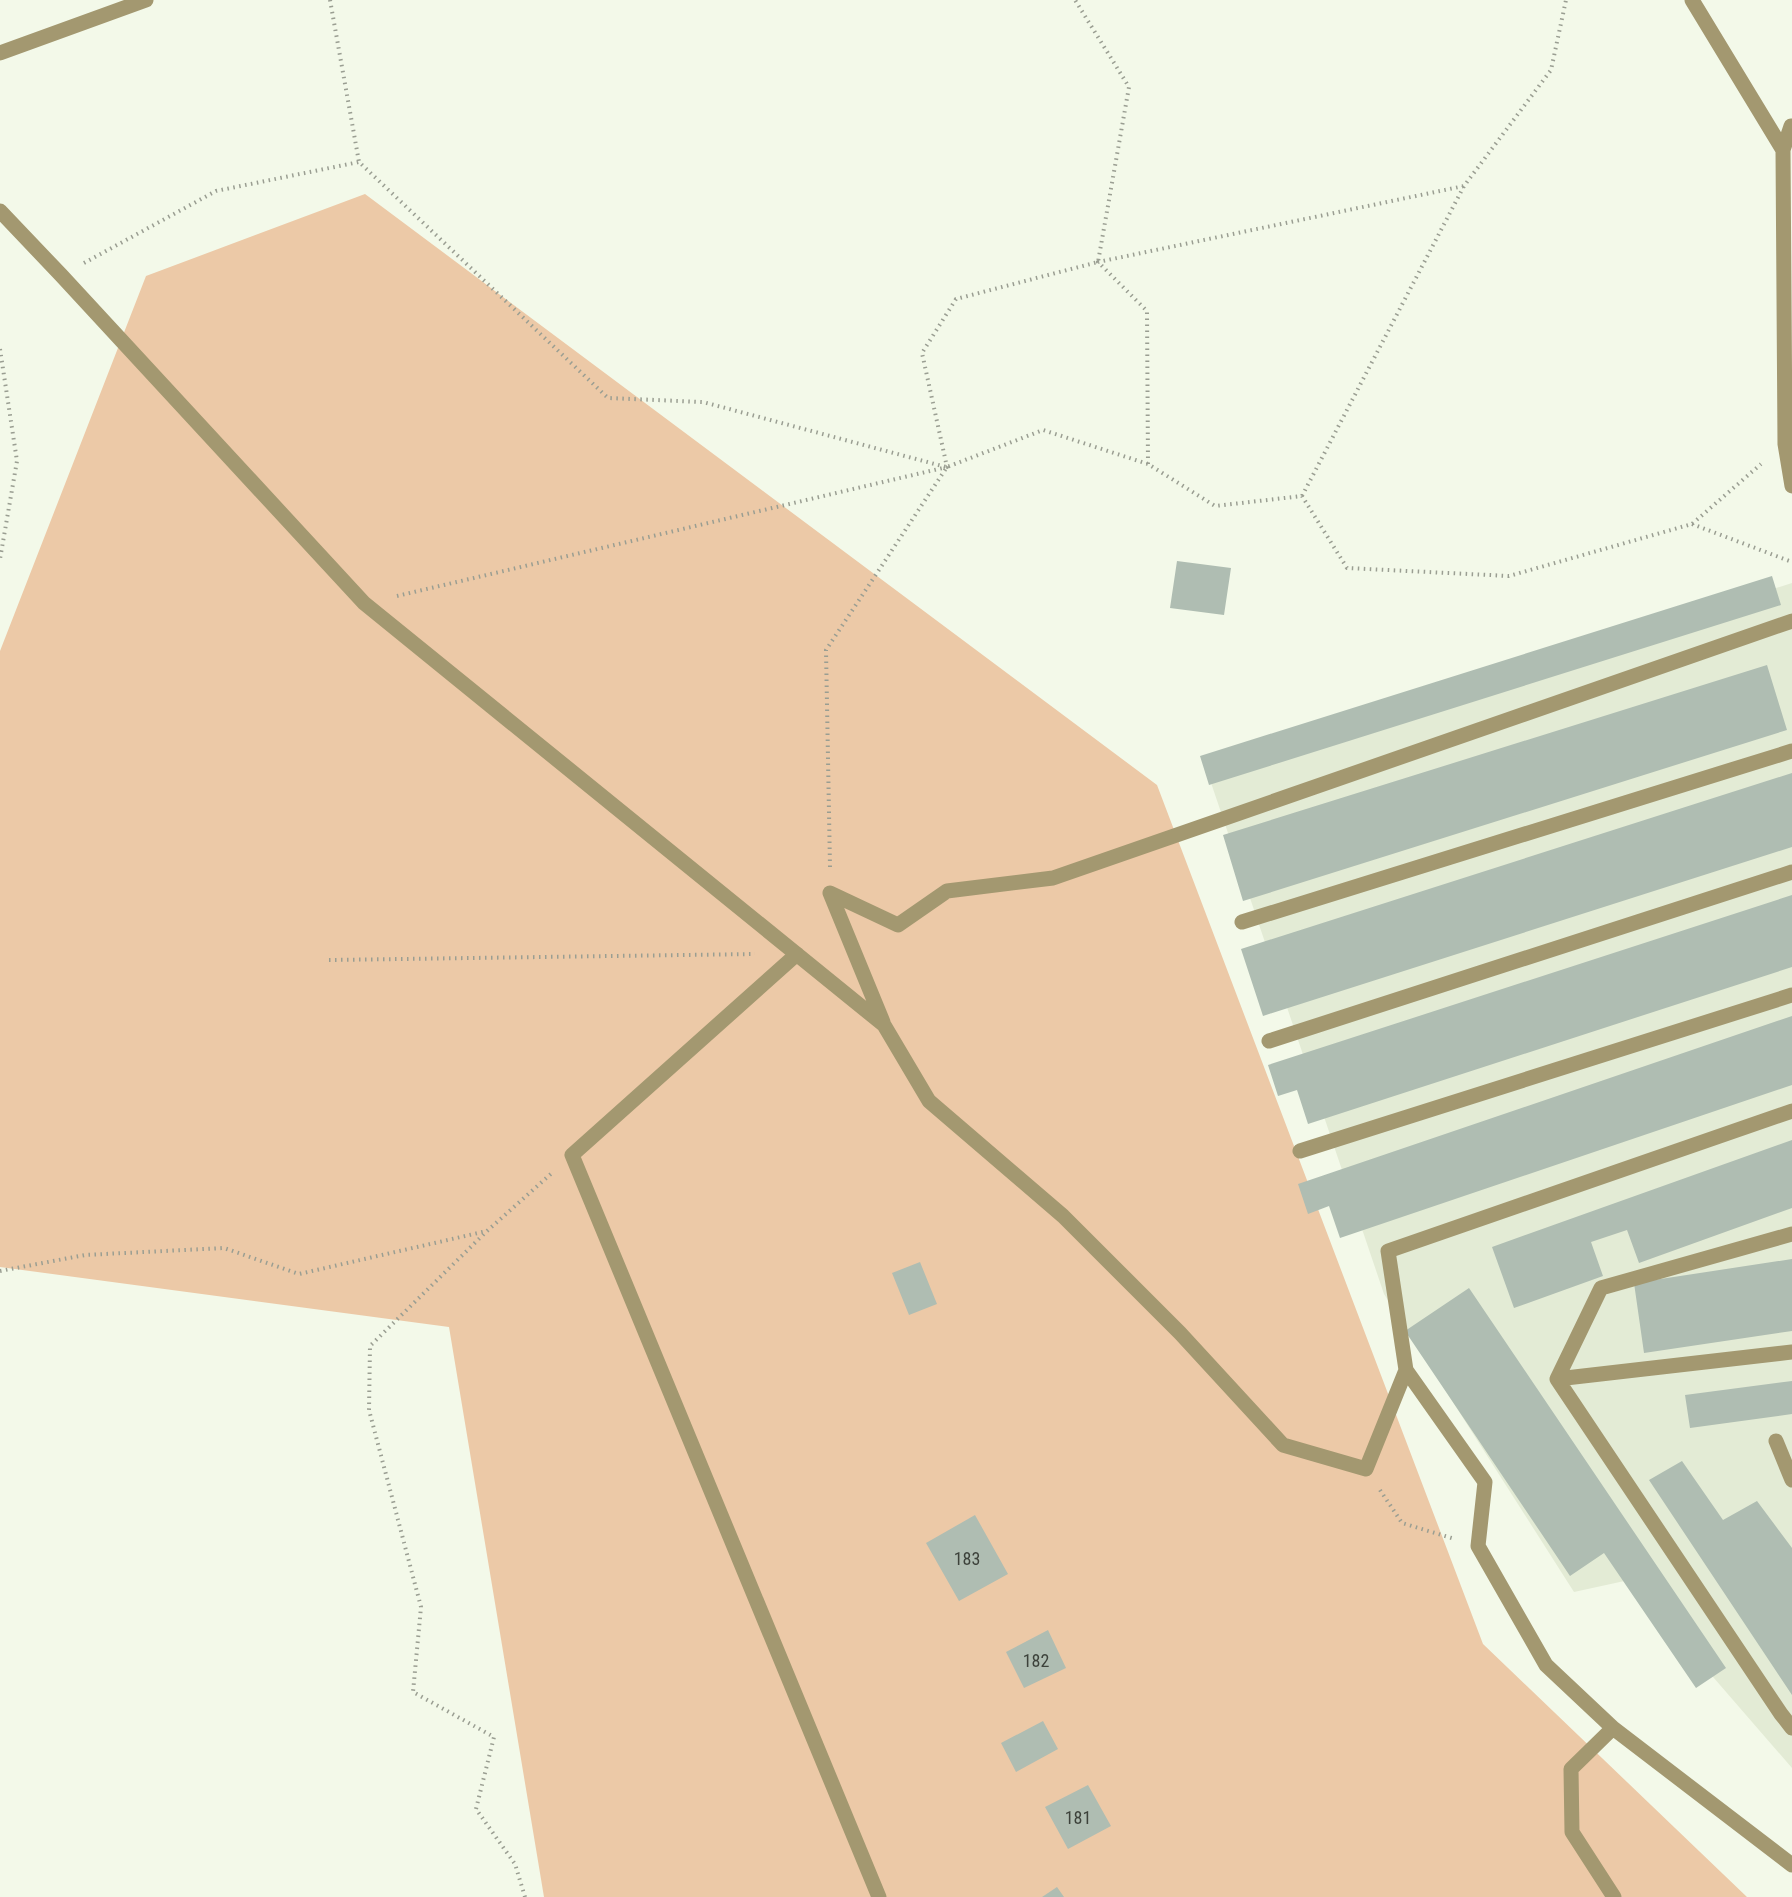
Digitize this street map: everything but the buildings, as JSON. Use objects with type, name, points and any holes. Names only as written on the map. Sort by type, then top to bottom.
[{"type":"lane","points":[[0,53],[146,0]]},
{"type":"lane","points":[[1692,0],[1783,150]]},
{"type":"lane","points":[[1791,126],[1783,150],[1788,446],[1792,486]]},
{"type":"lane","points":[[0,211],[364,603],[884,1024]]},
{"type":"lane","points":[[830,893],[898,925],[947,891],[1053,878],[1792,621]]},
{"type":"lane","points":[[1242,922],[1792,751]]},
{"type":"lane","points":[[1269,1041],[1792,872]]},
{"type":"lane","points":[[830,893],[884,1024],[929,1101],[1063,1216],[1180,1333],[1283,1445],[1366,1468],[1406,1370]]},
{"type":"lane","points":[[797,954],[572,1155],[879,1897]]},
{"type":"lane","points":[[1300,1151],[1792,995]]},
{"type":"lane","points":[[1792,1111],[1388,1251],[1406,1370],[1485,1482],[1478,1546],[1546,1665],[1612,1728],[1792,1865]]},
{"type":"lane","points":[[1557,1379],[1601,1288],[1792,1234]]},
{"type":"lane","points":[[1557,1379],[1792,1352]]},
{"type":"lane","points":[[1557,1379],[1792,1728]]},
{"type":"lane","points":[[1776,1441],[1792,1480]]},
{"type":"lane","points":[[1612,1728],[1571,1769],[1572,1832],[1614,1897]]},
{"type":"path","points":[[330,0],[359,162],[608,398],[703,402],[947,467]]},
{"type":"path","points":[[1075,0],[1129,87],[1098,262]]},
{"type":"path","points":[[1302,496],[1464,186],[1551,70],[1566,0]]},
{"type":"path","points":[[61,275],[216,191],[359,162]]},
{"type":"path","points":[[830,893],[826,650],[947,467],[922,353],[956,299],[1098,262],[1464,186]]},
{"type":"path","points":[[1098,262],[1148,312],[1148,464]]},
{"type":"path","points":[[0,349],[17,461],[0,559]]},
{"type":"path","points":[[364,603],[947,467],[1043,430],[1148,464],[1215,506],[1302,496]]},
{"type":"path","points":[[1302,496],[1347,568],[1509,576],[1692,524],[1788,446]]},
{"type":"path","points":[[1692,524],[1792,562]]},
{"type":"path","points":[[329,960],[797,954]]},
{"type":"path","points":[[525,1897],[515,1864],[476,1809],[494,1737],[413,1692],[421,1607],[369,1410],[370,1346],[488,1231],[572,1155]]},
{"type":"path","points":[[0,1271],[85,1255],[224,1248],[299,1274],[488,1231]]},
{"type":"path","points":[[1366,1468],[1402,1523],[1478,1546]]},
{"type":"shaded area","points":[[365,194],[1157,785],[1483,1644],[1747,1897],[544,1897],[449,1327],[0,1267],[0,651],[146,276]]},
{"type":"shaded area","points":[[1792,583],[1792,1768],[1629,1580],[1574,1592],[1384,1294],[1206,768]]}]
